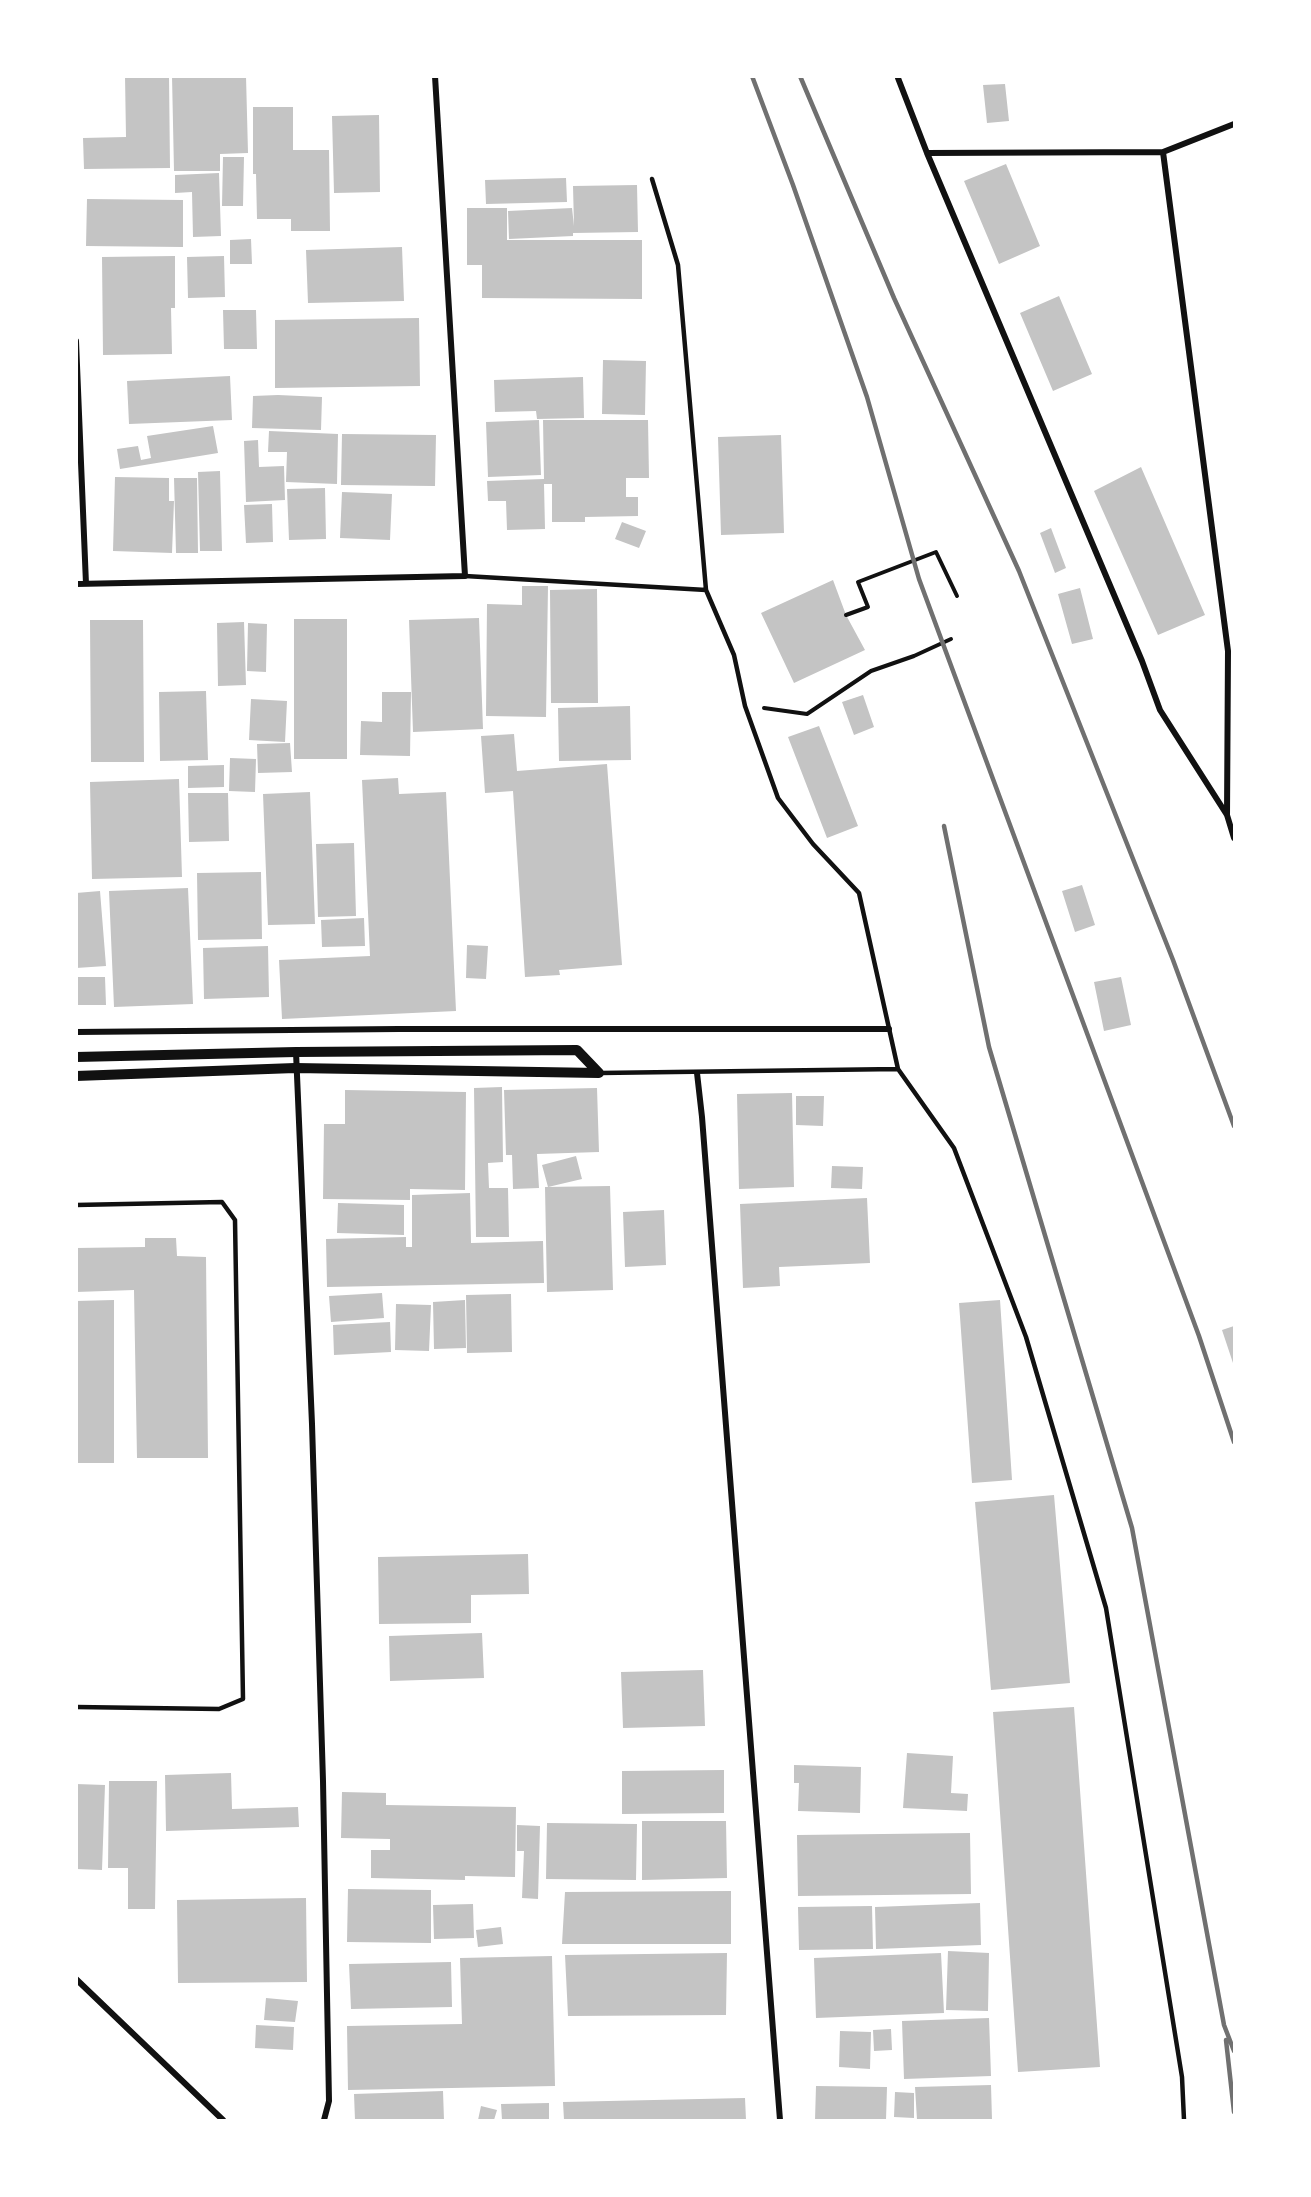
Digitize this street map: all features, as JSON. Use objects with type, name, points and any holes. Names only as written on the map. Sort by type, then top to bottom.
[{"type":"street","points":[[76,584],[465,576],[435,76]]},
{"type":"street","points":[[898,78],[927,153],[1138,650],[1160,710],[1227,815],[1234,838]]},
{"type":"street","points":[[927,153],[1163,152],[1234,124]]},
{"type":"street","points":[[1163,152],[1228,651],[1227,815]]},
{"type":"street","points":[[76,341],[86,584]]},
{"type":"street","points":[[76,1032],[889,1029]]},
{"type":"street","points":[[76,1057],[296,1052],[577,1050],[599,1073]]},
{"type":"street","points":[[296,1052],[312,1424],[323,1769],[329,2101],[324,2121]]},
{"type":"street","points":[[76,1076],[296,1068],[599,1073]]},
{"type":"street","points":[[697,1073],[780,2121]]},
{"type":"street","points":[[76,1979],[223,2121]]},
{"type":"lane","points":[[652,179],[678,265],[706,590],[734,656],[745,706],[778,798],[813,844],[859,893],[898,1069],[954,1148],[1026,1337],[1106,1608],[1182,2077],[1184,2121]]},
{"type":"lane","points":[[465,576],[706,590]]},
{"type":"lane","points":[[599,1073],[898,1069]]},
{"type":"lane","points":[[76,1205],[222,1202],[235,1220],[243,1699],[219,1709],[76,1707]]},
{"type":"path","points":[[846,615],[868,607],[858,582],[936,552],[957,596]]},
{"type":"path","points":[[745,706],[807,714],[871,671],[914,656],[951,639]]},
{"type":"building","points":[[125,76],[169,76],[170,168],[84,169],[83,138],[126,137]]},
{"type":"building","points":[[172,76],[246,76],[248,153],[220,154],[220,171],[174,171]]},
{"type":"building","points":[[1005,84],[1009,121],[987,123],[983,85]]},
{"type":"building","points":[[253,107],[293,107],[293,150],[329,150],[330,231],[291,231],[291,219],[257,219],[256,174],[253,174]]},
{"type":"building","points":[[379,115],[380,192],[334,193],[332,116]]},
{"type":"building","points":[[223,157],[244,157],[243,206],[222,206]]},
{"type":"building","points":[[1006,164],[1040,246],[999,264],[964,181]]},
{"type":"building","points":[[219,173],[221,236],[193,237],[192,192],[175,193],[175,175]]},
{"type":"building","points":[[566,178],[567,202],[486,204],[485,180]]},
{"type":"building","points":[[637,185],[638,232],[573,233],[573,236],[509,239],[508,211],[572,208],[574,226],[573,186]]},
{"type":"building","points":[[87,199],[183,200],[183,247],[86,246]]},
{"type":"building","points":[[467,208],[507,208],[507,240],[642,240],[642,299],[482,298],[482,265],[467,265]]},
{"type":"building","points":[[251,239],[252,264],[230,264],[230,240]]},
{"type":"building","points":[[402,247],[404,301],[308,303],[306,250]]},
{"type":"building","points":[[175,256],[175,308],[171,308],[172,354],[103,355],[102,257]]},
{"type":"building","points":[[224,256],[225,297],[188,298],[187,257]]},
{"type":"building","points":[[1059,296],[1092,374],[1053,391],[1020,313]]},
{"type":"building","points":[[223,310],[256,310],[257,349],[224,349]]},
{"type":"building","points":[[419,318],[420,386],[275,388],[275,320]]},
{"type":"building","points":[[603,360],[646,361],[645,415],[602,414]]},
{"type":"building","points":[[230,376],[232,420],[129,424],[127,381]]},
{"type":"building","points":[[583,377],[584,418],[537,419],[536,411],[495,412],[494,380]]},
{"type":"building","points":[[253,396],[322,397],[321,430],[252,428]]},
{"type":"building","points":[[539,420],[541,475],[488,477],[486,422]]},
{"type":"building","points":[[543,420],[648,420],[649,478],[626,478],[626,497],[638,497],[638,516],[585,517],[585,522],[552,522],[552,484],[544,484],[545,529],[507,530],[506,501],[488,501],[487,481],[544,479]]},
{"type":"building","points":[[213,426],[218,453],[120,469],[117,449],[138,446],[141,460],[151,458],[147,436]]},
{"type":"building","points":[[269,431],[338,434],[337,484],[286,482],[287,452],[268,452]]},
{"type":"building","points":[[342,434],[436,435],[435,486],[341,485]]},
{"type":"building","points":[[781,435],[784,533],[721,535],[718,437]]},
{"type":"building","points":[[258,440],[259,467],[284,466],[285,500],[246,502],[244,441]]},
{"type":"building","points":[[1141,467],[1205,615],[1158,635],[1094,491]]},
{"type":"building","points":[[220,471],[222,551],[200,551],[198,472]]},
{"type":"building","points":[[115,477],[169,478],[169,501],[174,501],[172,553],[113,551]]},
{"type":"building","points":[[174,478],[197,478],[198,553],[176,553]]},
{"type":"building","points":[[325,488],[326,539],[289,540],[287,489]]},
{"type":"building","points":[[342,492],[392,494],[390,540],[340,538]]},
{"type":"building","points":[[272,504],[273,542],[246,543],[244,505]]},
{"type":"building","points":[[622,522],[646,531],[639,548],[615,539]]},
{"type":"building","points":[[1051,528],[1066,568],[1055,573],[1040,533]]},
{"type":"building","points":[[833,580],[846,615],[865,650],[794,683],[761,613]]},
{"type":"building","points":[[522,586],[548,586],[546,717],[486,716],[487,604],[522,605]]},
{"type":"building","points":[[1080,588],[1093,639],[1072,644],[1058,594]]},
{"type":"building","points":[[597,589],[598,703],[551,703],[550,590]]},
{"type":"building","points":[[479,618],[483,729],[413,732],[409,620]]},
{"type":"building","points":[[294,619],[347,619],[347,759],[294,759]]},
{"type":"building","points":[[90,620],[143,620],[144,762],[91,762]]},
{"type":"building","points":[[244,622],[246,685],[218,686],[217,623]]},
{"type":"building","points":[[248,623],[267,624],[266,672],[247,671]]},
{"type":"building","points":[[206,691],[208,760],[160,761],[159,692]]},
{"type":"building","points":[[382,692],[411,692],[410,756],[360,755],[361,721],[382,722]]},
{"type":"building","points":[[863,695],[874,727],[854,735],[842,702]]},
{"type":"building","points":[[251,699],[287,701],[285,742],[249,740]]},
{"type":"building","points":[[630,706],[631,760],[559,761],[558,708]]},
{"type":"building","points":[[819,726],[858,826],[827,838],[788,737]]},
{"type":"building","points":[[514,734],[517,771],[607,764],[622,965],[559,970],[560,975],[525,977],[513,791],[485,793],[481,736]]},
{"type":"building","points":[[290,743],[292,772],[258,773],[257,744]]},
{"type":"building","points":[[230,758],[256,759],[255,792],[229,791]]},
{"type":"building","points":[[224,765],[224,787],[188,788],[188,766]]},
{"type":"building","points":[[398,778],[399,794],[446,792],[456,1011],[282,1019],[279,960],[370,956],[362,780]]},
{"type":"building","points":[[179,779],[182,877],[92,879],[90,782]]},
{"type":"building","points":[[310,792],[315,924],[268,925],[263,794]]},
{"type":"building","points":[[188,793],[228,793],[229,841],[189,842]]},
{"type":"building","points":[[354,843],[356,916],[318,917],[316,844]]},
{"type":"building","points":[[261,872],[262,939],[198,940],[197,873]]},
{"type":"building","points":[[1082,885],[1095,925],[1075,932],[1062,891]]},
{"type":"building","points":[[188,888],[193,1004],[114,1007],[109,891]]},
{"type":"building","points":[[100,891],[106,966],[76,968],[76,893]]},
{"type":"building","points":[[364,918],[365,946],[322,947],[321,920]]},
{"type":"building","points":[[467,945],[488,946],[486,979],[466,978]]},
{"type":"building","points":[[268,946],[269,997],[204,999],[203,948]]},
{"type":"building","points":[[76,977],[105,977],[106,1005],[76,1005]]},
{"type":"building","points":[[1121,977],[1131,1025],[1104,1031],[1094,982]]},
{"type":"building","points":[[502,1087],[503,1162],[488,1163],[489,1188],[508,1188],[509,1237],[476,1237],[474,1088]]},
{"type":"building","points":[[597,1088],[599,1152],[537,1154],[539,1188],[513,1189],[512,1155],[506,1155],[504,1090]]},
{"type":"building","points":[[345,1090],[466,1092],[465,1190],[410,1189],[410,1200],[323,1199],[324,1124],[345,1124]]},
{"type":"building","points":[[792,1093],[794,1187],[739,1189],[737,1094]]},
{"type":"building","points":[[796,1096],[824,1096],[823,1126],[796,1125]]},
{"type":"building","points":[[576,1156],[582,1179],[548,1187],[542,1165]]},
{"type":"building","points":[[832,1166],[863,1167],[862,1189],[831,1188]]},
{"type":"building","points":[[610,1186],[613,1290],[547,1292],[545,1187]]},
{"type":"building","points":[[470,1193],[471,1243],[543,1241],[544,1283],[327,1287],[326,1239],[406,1237],[406,1247],[412,1247],[412,1195]]},
{"type":"building","points":[[867,1198],[870,1263],[779,1267],[780,1286],[743,1288],[740,1204]]},
{"type":"building","points":[[338,1203],[404,1205],[404,1235],[337,1233]]},
{"type":"building","points":[[664,1210],[666,1265],[625,1267],[623,1212]]},
{"type":"building","points":[[145,1238],[176,1238],[177,1256],[206,1257],[208,1458],[137,1458],[134,1290],[76,1292],[76,1248],[145,1247]]},
{"type":"building","points":[[382,1293],[384,1318],[331,1322],[329,1296]]},
{"type":"building","points":[[511,1294],[512,1352],[467,1353],[466,1295]]},
{"type":"building","points":[[114,1300],[114,1463],[76,1463],[76,1301]]},
{"type":"building","points":[[465,1300],[466,1348],[434,1349],[433,1302]]},
{"type":"building","points":[[1000,1300],[1012,1480],[972,1483],[959,1303]]},
{"type":"building","points":[[396,1304],[431,1305],[429,1351],[395,1350]]},
{"type":"building","points":[[390,1322],[391,1352],[334,1355],[333,1325]]},
{"type":"building","points":[[1234,1326],[1234,1366],[1222,1330]]},
{"type":"building","points":[[1054,1495],[1070,1683],[991,1690],[975,1502]]},
{"type":"building","points":[[528,1554],[529,1594],[471,1595],[471,1623],[379,1624],[378,1557]]},
{"type":"building","points":[[482,1633],[484,1678],[390,1681],[389,1636]]},
{"type":"building","points":[[703,1670],[705,1726],[623,1728],[621,1672]]},
{"type":"building","points":[[1074,1707],[1100,2067],[1018,2072],[993,1712]]},
{"type":"building","points":[[907,1753],[953,1756],[951,1793],[968,1794],[967,1811],[903,1808]]},
{"type":"building","points":[[794,1765],[861,1767],[860,1813],[798,1811],[799,1783],[794,1783]]},
{"type":"building","points":[[724,1770],[724,1813],[622,1814],[622,1771]]},
{"type":"building","points":[[231,1773],[232,1809],[298,1807],[299,1827],[166,1831],[165,1775]]},
{"type":"building","points":[[109,1781],[157,1781],[155,1909],[128,1909],[128,1868],[108,1868]]},
{"type":"building","points":[[76,1784],[105,1785],[102,1870],[76,1869]]},
{"type":"building","points":[[342,1792],[386,1793],[386,1805],[516,1807],[515,1877],[465,1876],[465,1880],[371,1878],[371,1850],[390,1850],[390,1839],[341,1838]]},
{"type":"building","points":[[642,1821],[726,1821],[727,1878],[642,1880]]},
{"type":"building","points":[[547,1823],[637,1824],[636,1880],[546,1879]]},
{"type":"building","points":[[517,1825],[540,1826],[538,1899],[522,1898],[524,1851],[517,1851]]},
{"type":"building","points":[[970,1833],[971,1894],[798,1896],[797,1835]]},
{"type":"building","points":[[348,1889],[431,1890],[431,1943],[347,1942]]},
{"type":"building","points":[[731,1891],[731,1944],[562,1944],[565,1892]]},
{"type":"building","points":[[306,1898],[307,1982],[178,1983],[177,1900]]},
{"type":"building","points":[[980,1903],[981,1945],[876,1949],[875,1907]]},
{"type":"building","points":[[473,1904],[474,1938],[434,1939],[433,1905]]},
{"type":"building","points":[[872,1906],[873,1949],[799,1950],[798,1907]]},
{"type":"building","points":[[501,1927],[503,1944],[478,1947],[476,1930]]},
{"type":"building","points":[[948,1951],[989,1953],[988,2011],[946,2010]]},
{"type":"building","points":[[727,1953],[726,2015],[568,2016],[565,1955]]},
{"type":"building","points":[[941,1953],[944,2013],[816,2018],[814,1958]]},
{"type":"building","points":[[552,1956],[555,2086],[348,2090],[347,2026],[462,2024],[460,1958]]},
{"type":"building","points":[[451,1962],[452,2007],[351,2009],[349,1964]]},
{"type":"building","points":[[266,1998],[298,2001],[295,2022],[264,2020]]},
{"type":"building","points":[[989,2018],[991,2076],[904,2079],[902,2021]]},
{"type":"building","points":[[256,2025],[294,2027],[293,2050],[255,2048]]},
{"type":"building","points":[[891,2029],[892,2050],[874,2051],[873,2030]]},
{"type":"building","points":[[840,2031],[871,2032],[870,2069],[839,2067]]},
{"type":"building","points":[[991,2085],[992,2120],[917,2120],[915,2087]]},
{"type":"building","points":[[816,2086],[887,2087],[886,2120],[815,2120]]},
{"type":"building","points":[[443,2091],[444,2120],[355,2120],[354,2094]]},
{"type":"building","points":[[895,2092],[914,2093],[914,2118],[894,2117]]},
{"type":"building","points":[[745,2098],[746,2120],[564,2120],[563,2102]]},
{"type":"building","points":[[549,2103],[549,2120],[502,2120],[501,2104]]},
{"type":"building","points":[[481,2106],[497,2110],[494,2120],[478,2120]]},
{"type":"railway","points":[[752,76],[793,185],[867,397],[919,579],[1199,1336],[1234,1442]]},
{"type":"railway","points":[[800,76],[894,298],[1019,571],[1173,960],[1234,1126]]},
{"type":"railway","points":[[944,826],[989,1047],[1132,1528],[1224,2025],[1234,2051]]},
{"type":"railway","points":[[1226,2040],[1234,2112]]}]
